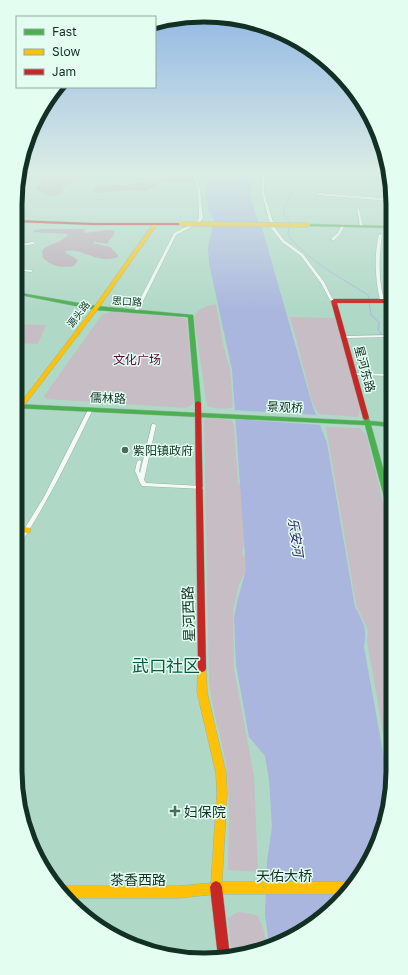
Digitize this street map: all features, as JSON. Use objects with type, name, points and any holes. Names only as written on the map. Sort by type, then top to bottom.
[{"type":"main road","points":[[22,221],[155,225],[343,225],[386,227]]},
{"type":"main road","name":"源头路","points":[[22,401],[96,308],[155,225]]},
{"type":"main road","name":"思口路","points":[[22,294],[96,308],[190,316]]},
{"type":"main road","points":[[334,301],[386,300]]},
{"type":"main road","name":"星河东路","points":[[334,301],[356,374],[386,489]]},
{"type":"main road","name":"星河西路","points":[[190,316],[199,415],[201,488],[200,574],[202,692],[221,777],[222,793],[216,888],[223,952]]},
{"type":"main road","name":"儒林路","points":[[22,406],[199,415]]},
{"type":"main road","name":"景观桥","points":[[199,415],[345,421],[386,425]]},
{"type":"main road","points":[[22,529],[27,530]]},
{"type":"main road","name":"天佑大桥","points":[[216,888],[343,888]]},
{"type":"main road","name":"茶香西路","points":[[68,892],[179,892],[216,888]]},
{"type":"street","points":[[136,311],[175,234],[199,220]]},
{"type":"street","points":[[270,220],[272,228],[283,241],[302,255],[323,283],[330,299],[334,301]]},
{"type":"street","points":[[361,220],[362,226]]},
{"type":"street","points":[[333,239],[339,233],[343,225]]},
{"type":"street","points":[[380,235],[376,262],[376,275],[382,300]]},
{"type":"street","points":[[22,245],[33,243]]},
{"type":"street","points":[[22,270],[31,271]]},
{"type":"street","points":[[345,337],[386,336]]},
{"type":"street","points":[[356,374],[386,375]]},
{"type":"street","points":[[22,538],[56,479],[91,409]]},
{"type":"street","points":[[141,481],[154,425]]},
{"type":"street","points":[[139,462],[137,471],[144,485],[201,488]]},
{"type":"green space","points":[[216,304],[223,344],[230,369],[233,407],[227,409],[207,406],[194,317],[199,310]]},
{"type":"green space","name":"文化广场","points":[[110,312],[180,317],[187,320],[194,403],[186,408],[46,399],[44,396],[102,315]]},
{"type":"green space","points":[[290,317],[335,318],[360,406],[358,417],[319,414],[313,404]]},
{"type":"green space","points":[[22,324],[46,325],[38,344],[22,343]]},
{"type":"green space","points":[[208,418],[231,420],[234,425],[238,483],[245,488],[246,531],[242,554],[247,558],[248,568],[239,584],[233,611],[234,669],[254,776],[258,872],[228,870],[229,806],[227,772],[209,682],[204,421]]},
{"type":"green space","points":[[326,427],[360,428],[366,435],[386,513],[386,753],[367,641],[368,630],[356,605]]},
{"type":"green space","points":[[238,912],[258,916],[266,942],[240,950],[231,951],[228,918]]},
{"type":"shaded area","points":[[86,229],[83,232],[85,233],[107,230],[115,231],[108,244],[93,243],[110,247],[118,255],[118,257],[103,259],[72,250],[65,251],[78,260],[74,266],[62,267],[54,265],[43,258],[42,251],[47,246],[62,240],[68,234],[33,232],[34,230]]},
{"type":"water","name":"乐安河","points":[[214,220],[258,220],[262,228],[313,407],[327,443],[355,607],[363,622],[365,630],[364,647],[386,769],[383,807],[372,841],[362,862],[341,891],[324,908],[295,929],[268,941],[265,914],[267,861],[272,827],[269,780],[265,756],[249,737],[236,665],[234,618],[246,570],[232,370],[209,263],[208,248]]},
{"type":"pier","points":[[232,410],[318,415],[322,425],[233,419]]},
{"type":"waterway","points":[[288,220],[288,235],[296,245],[315,261],[368,295],[369,299]]},
{"type":"waterway","points":[[369,302],[371,315],[379,322],[378,329],[386,342]]},
{"type":"traffic: fast","points":[[308,225],[386,227]]},
{"type":"traffic: fast","points":[[22,294],[96,308],[191,316],[198,403]]},
{"type":"traffic: fast","points":[[22,406],[345,421],[386,424]]},
{"type":"traffic: fast","points":[[366,418],[386,490]]},
{"type":"traffic: slow","points":[[181,224],[308,225]]},
{"type":"traffic: slow","points":[[22,405],[96,308],[155,225]]},
{"type":"traffic: slow","points":[[22,529],[27,530]]},
{"type":"traffic: slow","points":[[202,668],[202,692],[221,773],[222,793],[216,887]]},
{"type":"traffic: slow","points":[[68,892],[179,892],[216,888],[343,888]]},
{"type":"traffic: jam","points":[[22,221],[92,224],[181,224]]},
{"type":"traffic: jam","points":[[366,418],[334,301],[386,301]]},
{"type":"traffic: jam","points":[[198,403],[202,668]]},
{"type":"traffic: jam","points":[[216,887],[223,952]]},
{"type":"place","name":"紫阳镇政府","points":[[125,450]]},
{"type":"place","name":"妇保院","points":[[175,811]]},
{"type":"district","name":"武口社区","points":[[166,665]]}]
